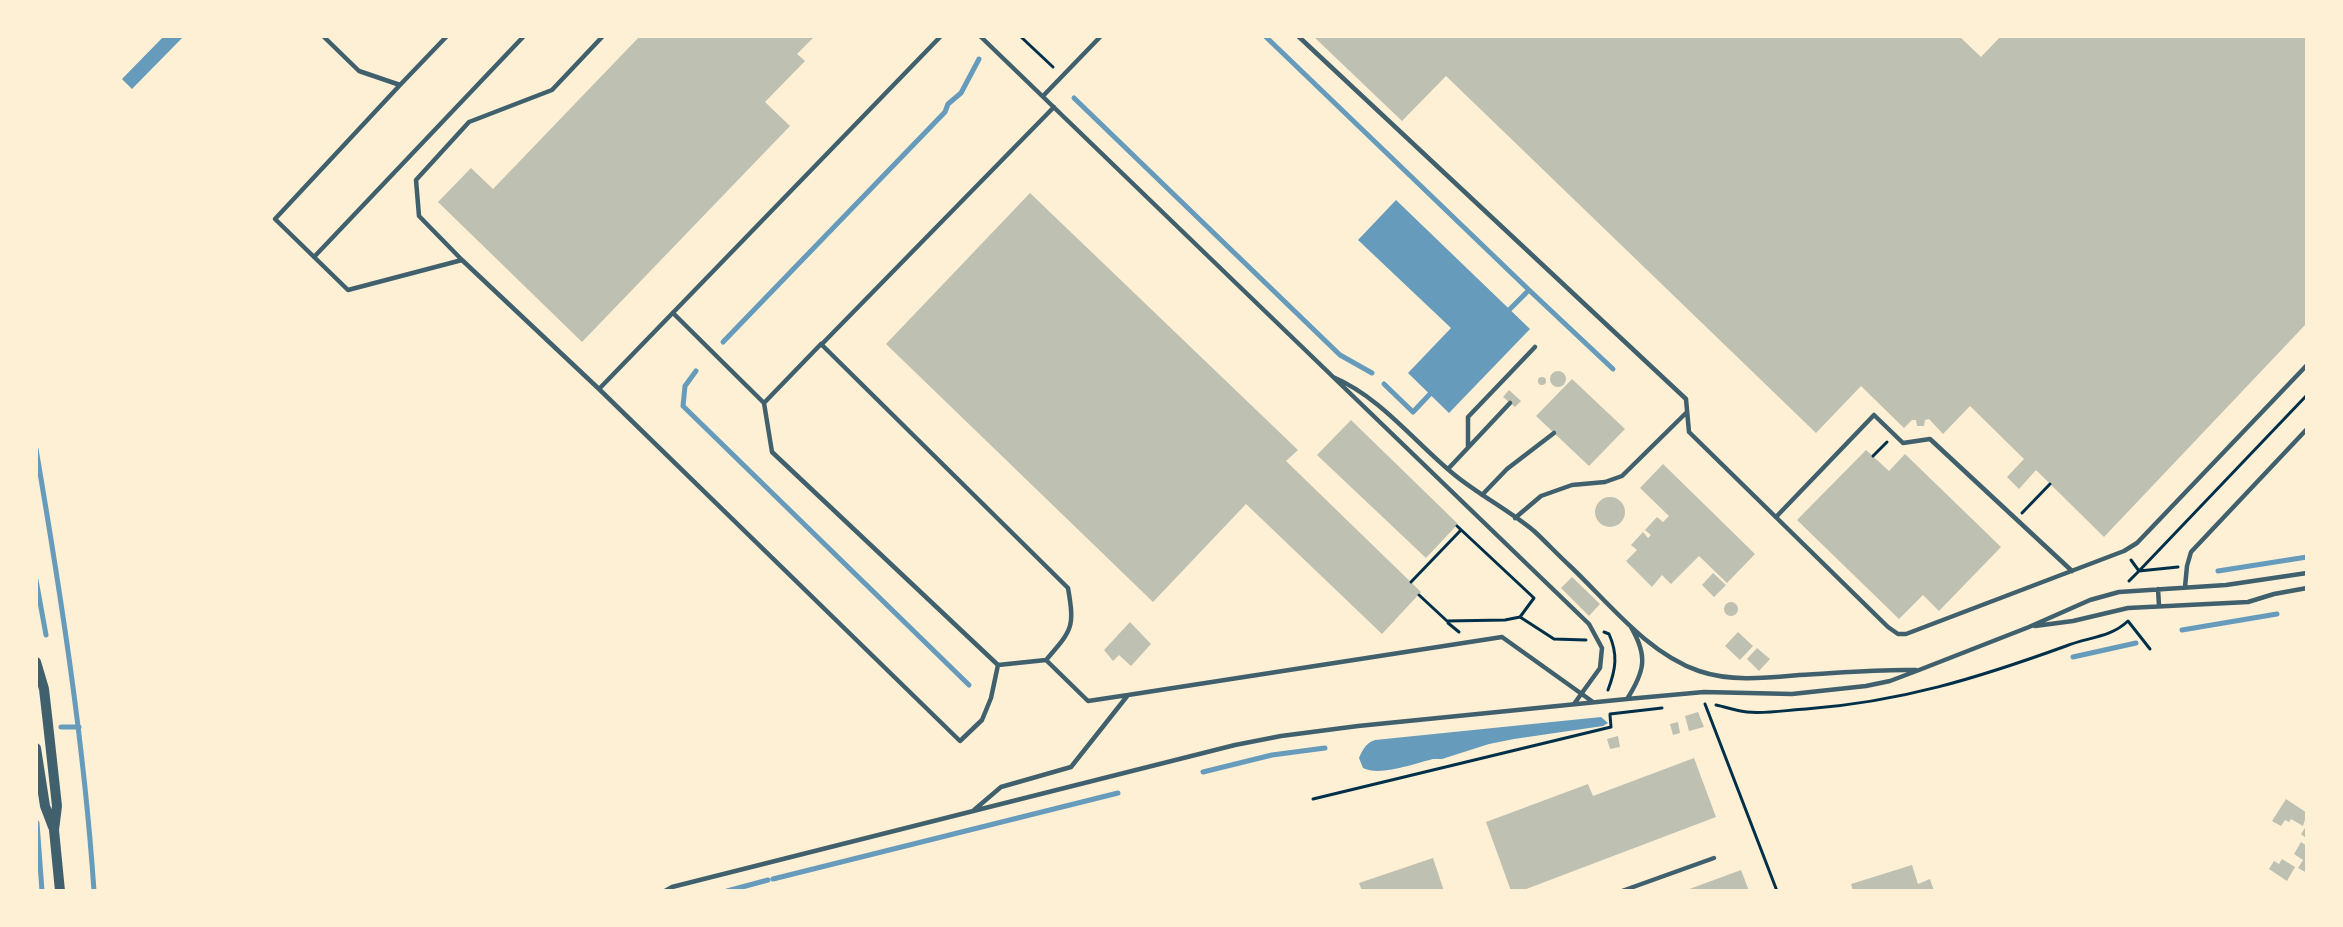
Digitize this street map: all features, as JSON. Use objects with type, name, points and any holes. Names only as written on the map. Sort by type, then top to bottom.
[{"type":"street","points":[[36,662],[44,689],[57,806],[54,830],[60,891]]},
{"type":"street","points":[[36,748],[45,806],[54,830]]},
{"type":"lane","points":[[323,36],[359,71],[400,85]]},
{"type":"lane","points":[[447,36],[274,219],[348,290],[462,260]]},
{"type":"lane","points":[[314,257],[524,36]]},
{"type":"lane","points":[[603,36],[552,90],[469,122],[416,180],[419,216],[960,741],[982,720],[991,698],[998,665]]},
{"type":"lane","points":[[599,389],[941,36]]},
{"type":"lane","points":[[980,36],[1589,624],[1602,648],[1600,668],[1574,704]]},
{"type":"lane","points":[[1043,96],[1101,36]]},
{"type":"lane","points":[[1298,36],[1686,399],[1689,432],[1888,627],[1898,634],[1906,634],[2072,571],[2124,551],[2137,543],[2307,365]]},
{"type":"lane","points":[[764,403],[1054,107]]},
{"type":"lane","points":[[673,313],[764,403],[772,452],[998,665],[1046,660],[1067,636],[1073,616],[1068,588],[821,345]]},
{"type":"lane","points":[[1468,447],[1468,417],[1535,347]]},
{"type":"lane","points":[[1329,375],[1354,386],[1395,419],[1448,469],[1533,531],[1628,622],[1656,647],[1676,660],[1700,671],[1750,679],[1879,669],[1919,670]]},
{"type":"lane","points":[[1448,469],[1510,403]]},
{"type":"lane","points":[[1515,518],[1540,496],[1572,485],[1605,482],[1622,476],[1687,412]]},
{"type":"lane","points":[[1776,517],[1874,415],[1903,443],[1930,439],[2072,571]]},
{"type":"lane","points":[[2185,587],[2191,552],[2307,429]]},
{"type":"lane","points":[[1482,495],[1507,469],[1554,433]]},
{"type":"lane","points":[[665,891],[672,887],[1235,745],[1281,736],[1609,700],[1704,692],[1792,694],[1866,686],[1919,670],[2029,627],[2090,600],[2119,592],[2249,582],[2307,573]]},
{"type":"lane","points":[[2029,627],[2073,621],[2128,608],[2248,602],[2307,588]]},
{"type":"lane","points":[[2158,589],[2159,606]]},
{"type":"lane","points":[[1627,699],[1642,671],[1643,652],[1628,622]]},
{"type":"lane","points":[[1046,660],[1088,701],[1502,637],[1593,702]]},
{"type":"lane","points":[[973,811],[1001,787],[1071,766],[1128,695]]},
{"type":"lane","points":[[1622,891],[1714,858]]},
{"type":"path","points":[[1020,36],[1053,67]]},
{"type":"path","points":[[2126,584],[2307,395]]},
{"type":"path","points":[[1873,456],[1890,438]]},
{"type":"path","points":[[2022,514],[2050,484]]},
{"type":"path","points":[[1419,595],[1447,621],[1505,620],[1520,617],[1534,598],[1457,526]]},
{"type":"path","points":[[1411,582],[1461,530]]},
{"type":"path","points":[[2131,560],[2139,571]]},
{"type":"path","points":[[2139,571],[2180,567]]},
{"type":"path","points":[[1520,617],[1554,639],[1588,640]]},
{"type":"path","points":[[2128,621],[2150,649]]},
{"type":"path","points":[[1312,799],[1611,726],[1609,700]]},
{"type":"path","points":[[1705,704],[1777,891]]},
{"type":"water","points":[[164,36],[184,36],[132,89],[122,79]]},
{"type":"water","points":[[1396,200],[1530,329],[1449,413],[1408,373],[1451,328],[1358,240]]},
{"type":"water","points":[[1601,717],[1608,723],[1603,726],[1489,744],[1442,759],[1388,770],[1363,768],[1359,758],[1365,747],[1375,740]]},
{"type":"building","points":[[640,36],[815,36],[797,54],[805,61],[765,102],[790,126],[582,342],[438,202],[471,168],[493,189]]},
{"type":"building","points":[[1313,36],[1959,36],[1981,57],[2001,36],[2307,36],[2307,323],[2104,537],[2036,470],[2019,489],[2007,477],[2024,459],[1970,406],[1943,434],[1929,419],[1925,420],[1924,426],[1917,426],[1916,420],[1912,420],[1904,428],[1861,386],[1816,433],[1446,76],[1402,121]]},
{"type":"building","points":[[1030,193],[1298,450],[1286,461],[1421,592],[1382,634],[1246,504],[1153,602],[886,344]]},
{"type":"building","points":[[1558,371],[1564,373],[1566,379],[1564,385],[1558,387],[1552,385],[1550,379],[1552,373]]},
{"type":"building","points":[[1542,377],[1546,381],[1542,385],[1538,381]]},
{"type":"building","points":[[1572,379],[1625,429],[1589,466],[1536,416]]},
{"type":"building","points":[[1509,390],[1521,401],[1515,407],[1503,397]]},
{"type":"building","points":[[1351,420],[1458,524],[1426,558],[1317,455]]},
{"type":"building","points":[[1866,450],[1889,471],[1905,454],[2001,547],[1939,611],[1923,595],[1899,619],[1797,520]]},
{"type":"building","points":[[1663,464],[1755,554],[1727,583],[1699,556],[1671,584],[1662,575],[1652,587],[1626,561],[1637,550],[1631,545],[1643,532],[1648,538],[1651,535],[1645,530],[1657,517],[1663,522],[1669,516],[1640,488]]},
{"type":"building","points":[[1610,497],[1621,501],[1625,512],[1621,523],[1610,527],[1599,523],[1595,512],[1599,501]]},
{"type":"building","points":[[1713,573],[1726,585],[1714,597],[1702,585]]},
{"type":"building","points":[[1572,577],[1600,604],[1589,616],[1561,588]]},
{"type":"building","points":[[1731,602],[1736,604],[1738,609],[1736,614],[1731,616],[1726,614],[1724,609],[1726,604]]},
{"type":"building","points":[[1130,622],[1151,644],[1131,666],[1119,655],[1113,661],[1104,650]]},
{"type":"building","points":[[1738,632],[1753,646],[1740,660],[1725,646]]},
{"type":"building","points":[[1757,648],[1770,659],[1759,671],[1747,659]]},
{"type":"building","points":[[1698,712],[1704,727],[1689,731],[1685,716]]},
{"type":"building","points":[[1678,722],[1680,733],[1673,735],[1670,724]]},
{"type":"building","points":[[1618,736],[1620,747],[1610,749],[1607,739]]},
{"type":"building","points":[[1694,758],[1716,817],[1521,891],[1511,891],[1486,822],[1588,784],[1593,796]]},
{"type":"building","points":[[2286,799],[2307,813],[2303,826],[2291,819],[2289,822],[2285,820],[2281,826],[2272,821]]},
{"type":"building","points":[[2305,828],[2307,830],[2307,839],[2301,834]]},
{"type":"building","points":[[2301,842],[2307,846],[2307,873],[2298,868],[2303,860],[2294,854]]},
{"type":"building","points":[[1433,858],[1444,891],[1362,891],[1359,883]]},
{"type":"building","points":[[2282,859],[2295,867],[2287,881],[2269,869],[2274,861],[2279,864]]},
{"type":"building","points":[[1912,865],[1918,884],[1930,879],[1934,891],[1853,891],[1851,884]]},
{"type":"building","points":[[1741,870],[1749,891],[1684,891]]},
{"type":"waterway","points":[[1265,36],[1529,290],[1510,309]]},
{"type":"waterway","points":[[723,342],[945,112],[948,104],[961,93],[979,59]]},
{"type":"waterway","points":[[1074,98],[1340,355],[1372,373]]},
{"type":"waterway","points":[[1529,290],[1613,369]]},
{"type":"waterway","points":[[696,371],[685,386],[683,406],[969,685]]},
{"type":"waterway","points":[[1384,384],[1413,412],[1430,394]]},
{"type":"waterway","points":[[36,449],[71,670],[94,891]]},
{"type":"waterway","points":[[2218,571],[2307,557]]},
{"type":"waterway","points":[[36,580],[46,635]]},
{"type":"waterway","points":[[2182,630],[2277,614]]},
{"type":"waterway","points":[[2073,657],[2136,643]]},
{"type":"waterway","points":[[61,727],[79,727]]},
{"type":"waterway","points":[[1203,772],[1272,755],[1325,748]]},
{"type":"waterway","points":[[773,879],[1118,793]]},
{"type":"waterway","points":[[37,823],[42,891]]},
{"type":"waterway","points":[[727,891],[768,880]]}]
